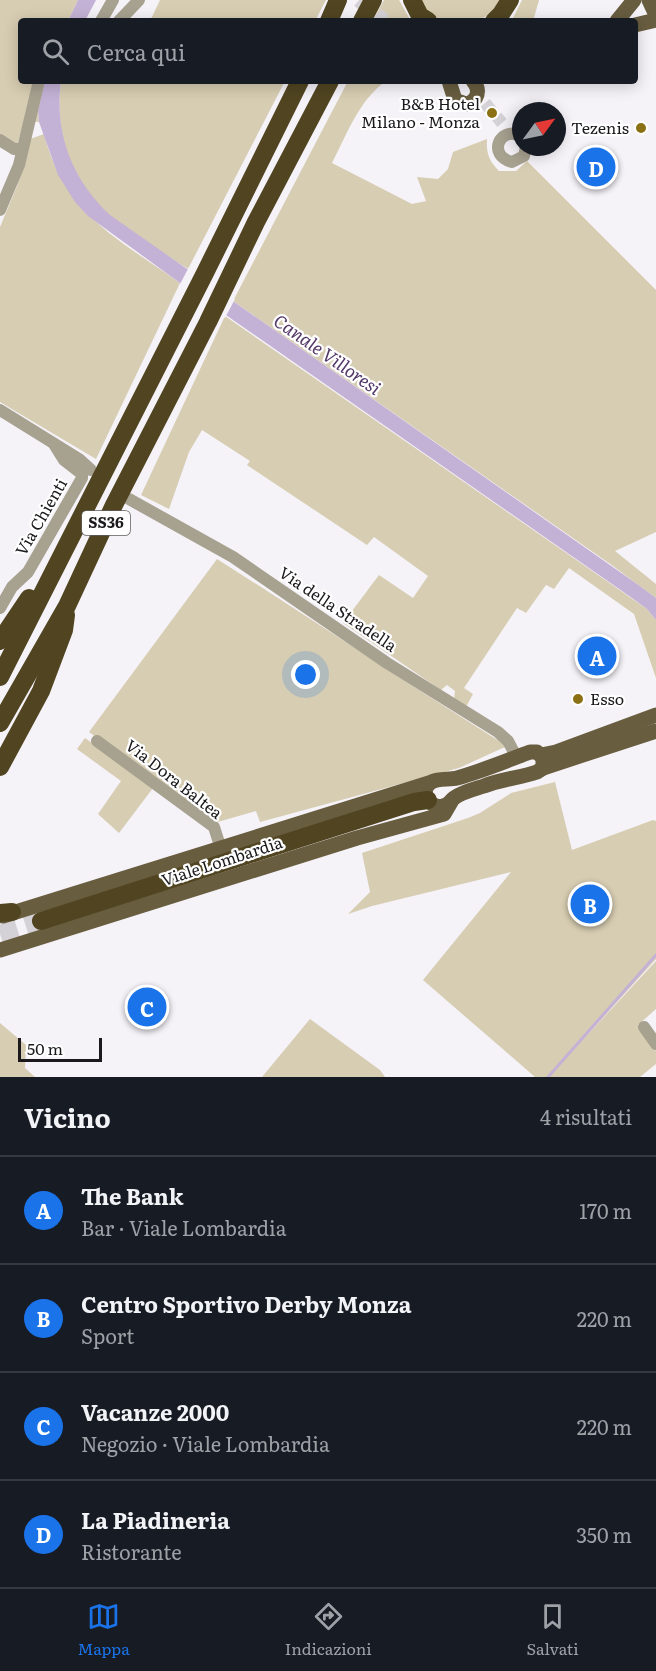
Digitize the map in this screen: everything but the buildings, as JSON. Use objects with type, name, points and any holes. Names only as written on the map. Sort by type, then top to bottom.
[{"type":"highway","points":[[331,18],[338,0]]},
{"type":"highway","points":[[364,18],[373,0]]},
{"type":"highway","points":[[412,0],[423,18]]},
{"type":"highway","points":[[497,18],[510,0]]},
{"type":"highway","name":"SS36","points":[[0,676],[95,492],[299,84]]},
{"type":"highway","name":"SS36","points":[[0,723],[67,606],[114,505],[208,322],[256,222],[328,84]]},
{"type":"highway","points":[[256,222],[276,208],[339,84]]},
{"type":"highway","points":[[0,641],[23,605],[58,561]]},
{"type":"highway","name":"SS36","points":[[1,766],[41,691],[55,659],[64,630],[67,606]]},
{"type":"highway","points":[[41,921],[414,802],[429,792]]},
{"type":"main road","points":[[619,18],[634,0]]},
{"type":"main road","points":[[649,0],[656,15]]},
{"type":"main road","points":[[638,24],[656,20]]},
{"type":"main road","points":[[452,84],[451,94],[458,103],[470,103],[480,88]]},
{"type":"main road","name":"Viale Lombardia","points":[[429,792],[436,806],[442,806],[458,796],[488,784],[530,774],[556,752],[656,715]]},
{"type":"main road","name":"Viale Lombardia","points":[[542,762],[656,731]]},
{"type":"main road","name":"Viale Lombardia","points":[[4,914],[222,849],[429,792],[530,752],[537,752],[542,762]]},
{"type":"main road","name":"Viale Lombardia","points":[[0,950],[334,844],[444,814],[450,802]]},
{"type":"street","points":[[104,18],[113,0]]},
{"type":"street","points":[[122,18],[139,0]]},
{"type":"street","points":[[0,210],[19,165],[38,84]]},
{"type":"street","points":[[512,132],[505,128],[498,147],[504,159],[512,162],[523,156]]},
{"type":"street","points":[[0,140],[14,149],[22,149]]},
{"type":"street","points":[[0,410],[79,459],[91,470]]},
{"type":"street","name":"Via Chienti","points":[[0,608],[12,587],[28,572],[82,478],[82,474],[61,456],[54,444]]},
{"type":"street","name":"Via della Stradella","points":[[129,499],[232,557],[387,663],[498,732],[508,741],[517,758]]},
{"type":"street","name":"Via Dora Baltea","points":[[97,741],[214,826],[222,849]]},
{"type":"street","points":[[644,1027],[656,1044]]},
{"type":"shaded area","points":[[0,0],[78,0],[69,18],[18,18],[18,84],[44,84],[38,111],[39,122],[24,121],[17,146],[0,135]]},
{"type":"shaded area","points":[[78,0],[96,0],[87,18],[69,18]]},
{"type":"shaded area","points":[[160,0],[326,0],[317,18],[151,18]]},
{"type":"shaded area","points":[[384,0],[399,0],[409,18],[375,18]]},
{"type":"shaded area","points":[[417,0],[500,0],[493,12],[483,18],[434,18]]},
{"type":"shaded area","points":[[522,0],[539,0],[534,18],[513,18]]},
{"type":"shaded area","points":[[44,84],[61,84],[60,119],[69,154],[85,187],[110,215],[640,586],[656,598],[656,620],[647,609],[632,598],[180,283],[88,216],[75,202],[58,175],[39,122],[38,111]]},
{"type":"shaded area","points":[[61,84],[283,84],[188,269],[117,222],[95,201],[84,186],[68,154],[60,118]]},
{"type":"shaded area","points":[[346,84],[383,84],[361,108],[332,163],[412,204],[426,201],[417,177],[438,179],[448,169],[453,152],[487,139],[489,156],[499,171],[516,171],[527,161],[656,290],[656,532],[615,551],[656,584],[656,598],[613,566],[233,301]]},
{"type":"shaded area","points":[[44,134],[53,162],[65,185],[79,204],[115,237],[180,283],[96,459],[0,402],[0,227],[17,186],[30,139]]},
{"type":"shaded area","points":[[225,316],[647,609],[656,620],[656,678],[634,614],[569,568],[554,589],[546,585],[526,613],[517,608],[464,688],[473,694],[466,707],[454,699],[455,691],[447,685],[441,690],[343,623],[379,575],[413,598],[428,576],[374,537],[367,545],[247,465],[250,461],[202,430],[189,452],[169,509],[141,495]]},
{"type":"shaded area","points":[[217,559],[507,746],[459,768],[260,822],[256,811],[214,823],[89,732]]},
{"type":"shaded area","points":[[85,738],[153,788],[119,833],[98,814],[121,781],[77,749]]},
{"type":"shaded area","points":[[555,782],[572,850],[653,820],[656,821],[656,959],[578,1045],[656,961],[656,1009],[638,1025],[656,1051],[656,1064],[640,1077],[535,1077],[423,980],[511,872],[348,914],[370,892],[362,853],[468,818],[511,793]]},
{"type":"shaded area","points":[[310,1019],[380,1070],[385,1077],[262,1077]]},
{"type":"shaded area","points":[[0,1023],[26,1045],[25,1068],[35,1077],[0,1077]]},
{"type":"pier","points":[[189,267],[235,299],[225,318],[179,286]]},
{"type":"waterway","points":[[548,1077],[656,955]]},
{"type":"tunnel","points":[[359,0],[380,18]]},
{"type":"tunnel","points":[[485,103],[502,123]]},
{"type":"tunnel","points":[[0,934],[41,921]]},
{"type":"place","name":"B&B Hotel Milano - Monza","points":[[492,113]]},
{"type":"place","name":"Tezenis","points":[[641,128]]},
{"type":"place","name":"La Piadineria","points":[[596,167]]},
{"type":"place","name":"The Bank","points":[[597,656]]},
{"type":"place","name":"Esso","points":[[578,699]]},
{"type":"place","name":"Centro Sportivo Derby Monza","points":[[590,904]]},
{"type":"place","name":"Vacanze 2000","points":[[147,1007]]},
{"type":"water label","name":"Canale Villoresi","points":[[327,355]]}]
